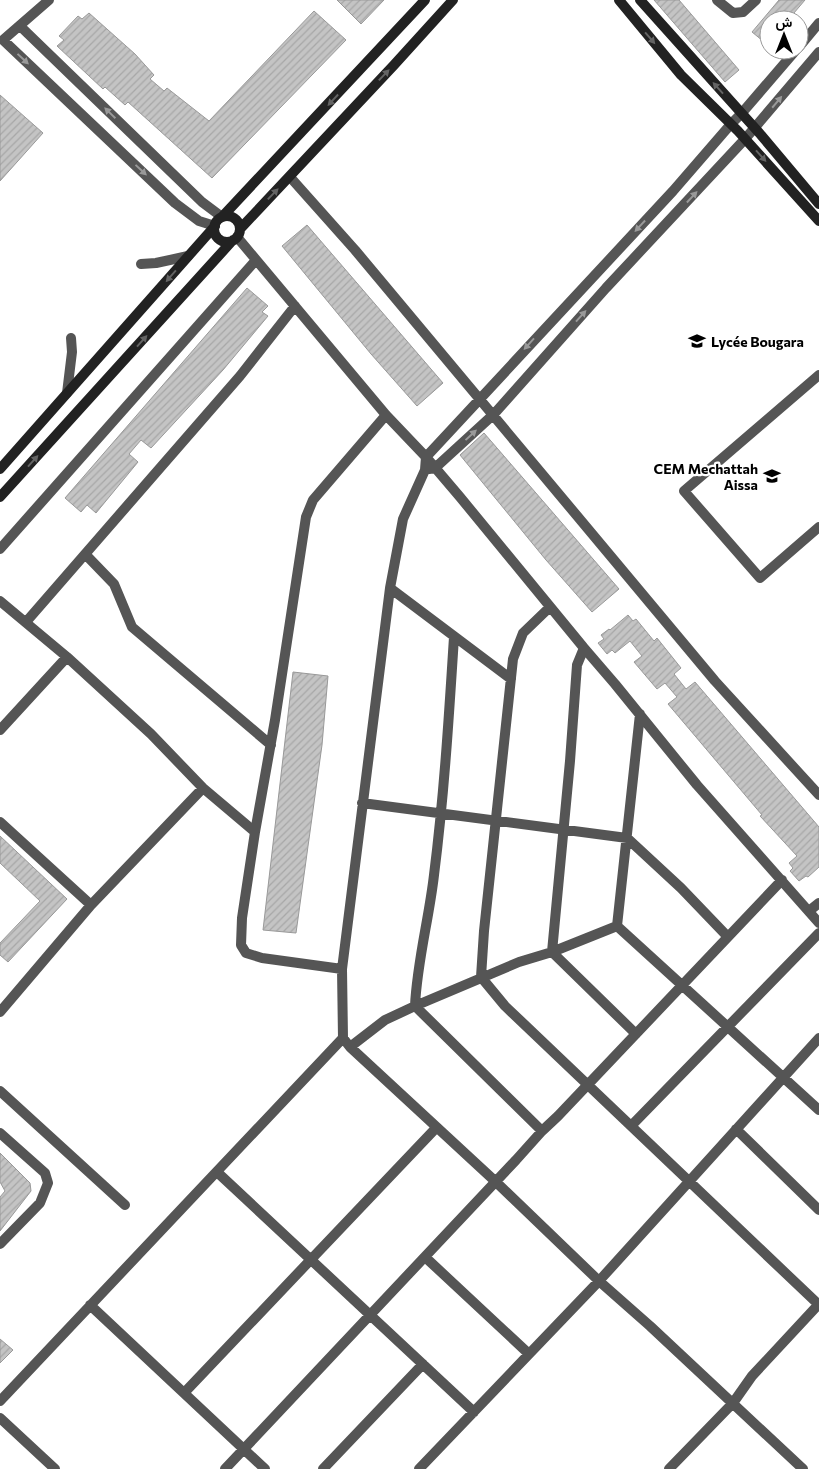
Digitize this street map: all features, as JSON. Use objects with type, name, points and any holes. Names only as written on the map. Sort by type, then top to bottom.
[{"type":"main road","points":[[0,469],[216,222],[425,0]]},
{"type":"main road","points":[[0,497],[236,235],[453,0]]},
{"type":"main road","points":[[619,0],[681,74],[731,124],[819,221]]},
{"type":"main road","points":[[640,0],[754,127],[819,204]]},
{"type":"main road","points":[[214,226],[218,238],[225,242],[236,235],[239,225],[234,219],[226,216],[222,217]]},
{"type":"street","points":[[49,0],[3,40],[175,203],[199,221],[214,226]]},
{"type":"street","points":[[718,0],[733,13],[743,12],[756,0]]},
{"type":"street","points":[[809,36],[819,24]]},
{"type":"street","points":[[20,26],[202,202],[222,217]]},
{"type":"street","points":[[803,1469],[350,1047],[343,1038],[342,969],[390,588],[403,519],[430,469],[494,414],[606,288],[745,139],[819,52]]},
{"type":"street","points":[[426,457],[673,191],[788,60]]},
{"type":"street","points":[[290,177],[355,250],[480,400],[494,414],[716,681],[819,795]]},
{"type":"street","points":[[236,235],[386,415],[426,457],[430,469],[550,607],[697,785],[748,845],[782,880],[819,923]]},
{"type":"street","points":[[141,264],[156,263],[188,256]]},
{"type":"street","points":[[0,549],[256,260]]},
{"type":"street","points":[[26,622],[240,376],[296,306]]},
{"type":"street","points":[[67,393],[72,352],[71,338]]},
{"type":"street","points":[[819,375],[684,491],[760,578],[819,527]]},
{"type":"street","points":[[342,969],[262,958],[246,953],[241,945],[242,918],[306,517],[313,500],[386,415]]},
{"type":"street","points":[[86,555],[114,584],[132,626],[271,745]]},
{"type":"street","points":[[390,588],[511,679]]},
{"type":"street","points":[[0,601],[67,657],[151,734],[203,788],[255,832]]},
{"type":"street","points":[[550,607],[523,633],[514,659],[484,931],[481,977],[505,1006],[819,1305],[752,1376],[733,1403],[669,1469]]},
{"type":"street","points":[[454,637],[441,813],[434,877],[416,977],[415,1006],[542,1131]]},
{"type":"street","points":[[552,952],[577,665],[584,648]]},
{"type":"street","points":[[0,730],[67,657]]},
{"type":"street","points":[[617,926],[640,714]]},
{"type":"street","points":[[0,1012],[91,905],[203,788]]},
{"type":"street","points":[[362,803],[626,838],[681,888],[728,937]]},
{"type":"street","points":[[0,822],[91,905]]},
{"type":"street","points":[[225,1469],[542,1131],[782,880]]},
{"type":"street","points":[[809,911],[819,903]]},
{"type":"street","points":[[350,1047],[385,1020],[415,1006],[481,977],[519,962],[552,952],[617,926]]},
{"type":"street","points":[[617,926],[819,1110]]},
{"type":"street","points":[[631,1126],[819,933]]},
{"type":"street","points":[[552,952],[636,1034]]},
{"type":"street","points":[[0,1401],[343,1038]]},
{"type":"street","points":[[419,1469],[599,1281],[819,1038]]},
{"type":"street","points":[[0,1091],[125,1205]]},
{"type":"street","points":[[184,1393],[436,1128]]},
{"type":"street","points":[[736,1130],[819,1210]]},
{"type":"street","points":[[0,1134],[45,1173],[48,1183],[40,1203],[0,1244]]},
{"type":"street","points":[[217,1172],[474,1412]]},
{"type":"street","points":[[425,1257],[529,1354]]},
{"type":"street","points":[[90,1305],[265,1469]]},
{"type":"street","points":[[323,1469],[423,1364]]},
{"type":"street","points":[[0,1418],[55,1469]]},
{"type":"building","points":[[337,0],[384,0],[361,24]]},
{"type":"building","points":[[654,0],[679,0],[739,70],[725,82]]},
{"type":"building","points":[[779,0],[805,0],[796,10],[771,10]]},
{"type":"building","points":[[314,11],[346,40],[212,178],[128,102],[125,105],[105,87],[103,89],[57,46],[64,40],[59,36],[78,16],[82,19],[89,13],[135,54],[154,75],[150,79],[164,91],[167,88],[209,121]]},
{"type":"building","points":[[759,24],[759,38],[752,32]]},
{"type":"building","points":[[0,95],[43,133],[0,181]]},
{"type":"building","points":[[307,225],[443,383],[417,406],[371,354],[282,246]]},
{"type":"building","points":[[247,288],[268,306],[262,312],[268,316],[223,370],[151,448],[141,440],[129,454],[138,462],[96,513],[87,505],[81,512],[65,498]]},
{"type":"building","points":[[484,433],[619,589],[592,612],[546,560],[460,455]]},
{"type":"building","points":[[628,615],[633,621],[636,619],[654,641],[657,638],[681,668],[674,674],[686,689],[695,682],[819,827],[819,867],[808,877],[806,876],[799,881],[790,871],[793,868],[789,863],[797,856],[760,816],[762,815],[668,704],[677,697],[665,683],[657,689],[634,662],[642,656],[630,641],[615,653],[612,650],[607,654],[598,643],[604,639],[601,635]]},
{"type":"building","points":[[293,672],[328,676],[322,745],[296,933],[263,930]]},
{"type":"building","points":[[0,836],[67,899],[8,962],[0,955],[0,943],[40,901],[0,863]]},
{"type":"building","points":[[0,1153],[30,1183],[31,1191],[0,1231],[0,1197],[5,1191],[0,1182]]},
{"type":"building","points":[[0,1339],[13,1350],[0,1363]]},
{"type":"place","name":"Lycée Bougara","points":[[697,341]]},
{"type":"place","name":"CEM Mechattah Aissa","points":[[772,476]]}]
